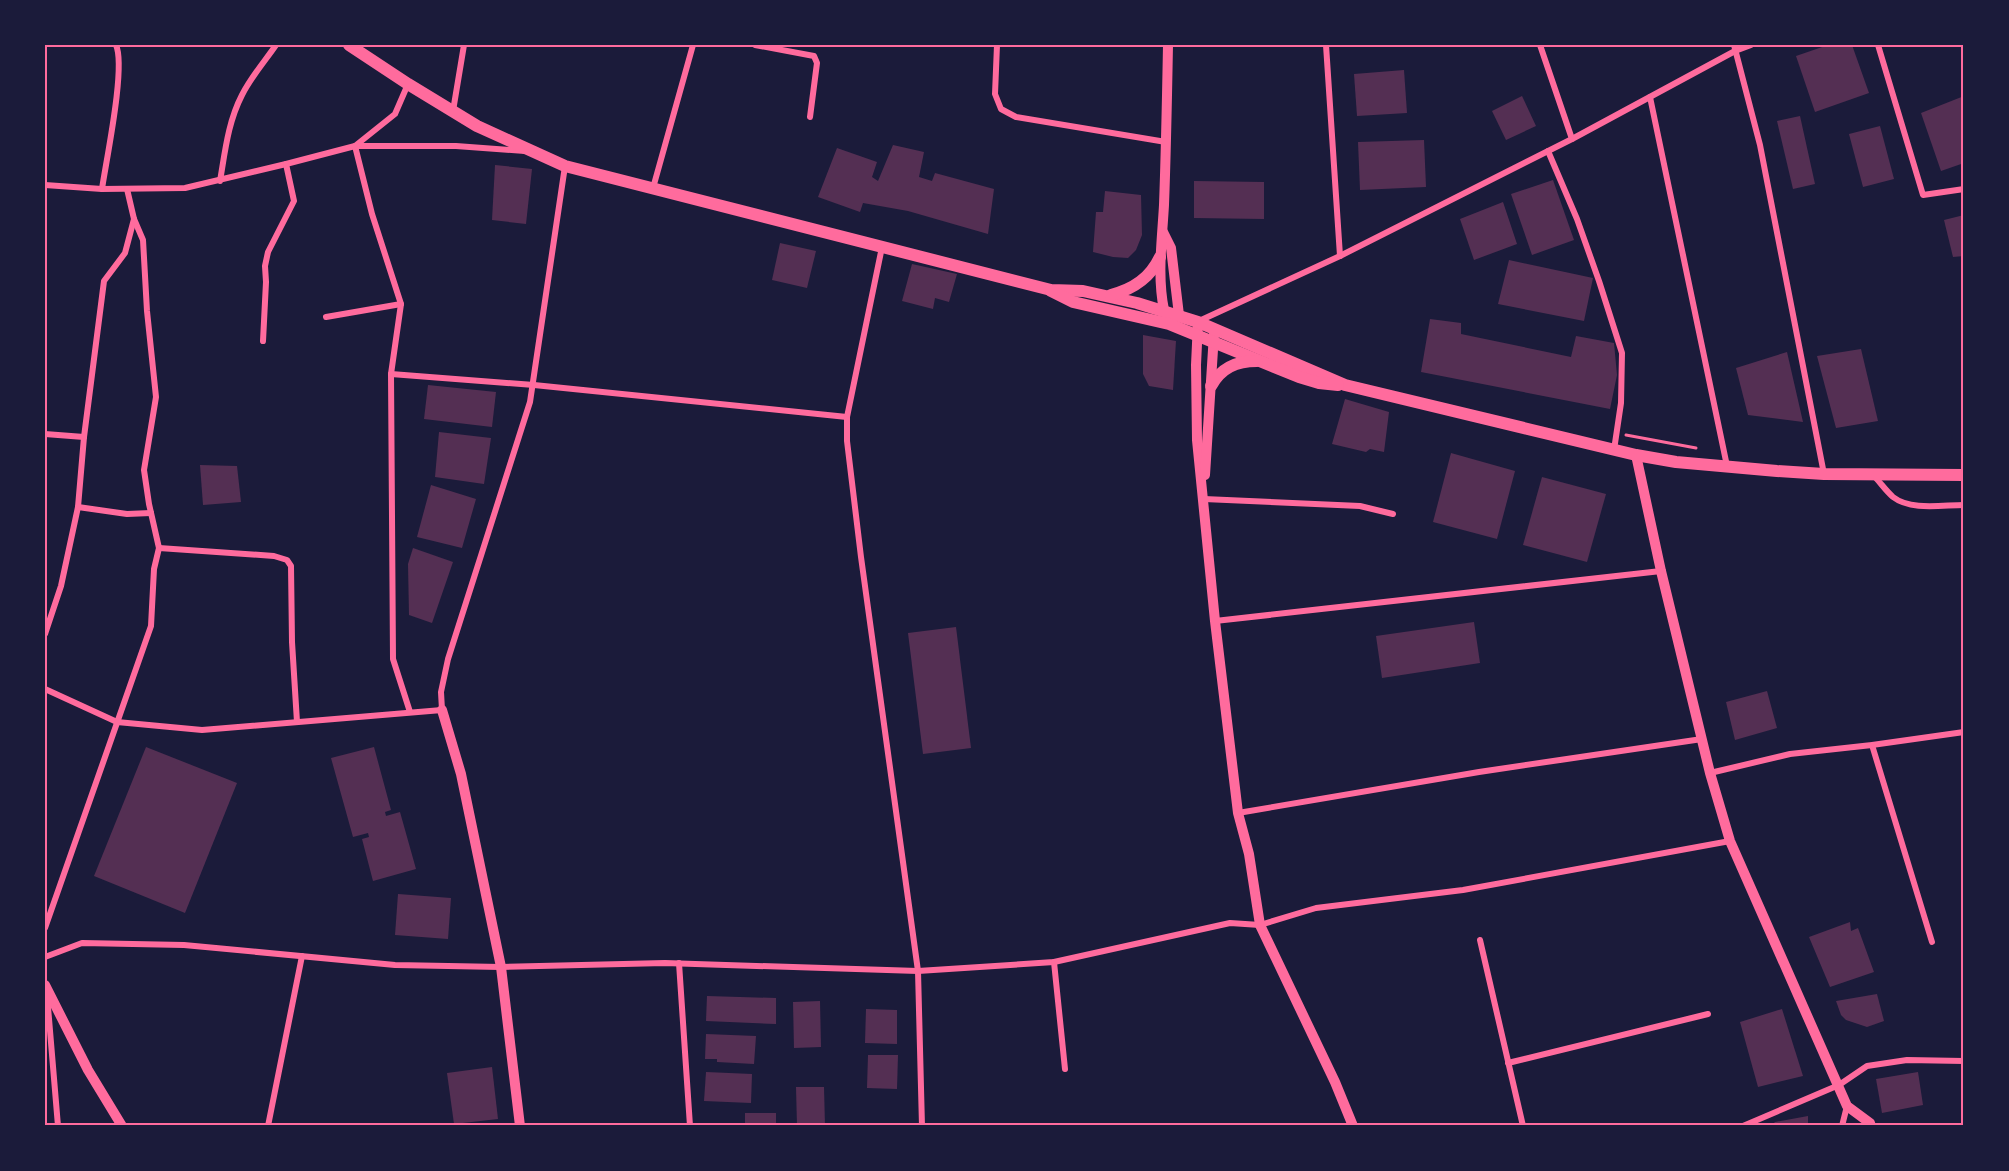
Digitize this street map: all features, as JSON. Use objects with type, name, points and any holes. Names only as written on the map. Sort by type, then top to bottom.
[{"type":"main road","points":[[349,45],[408,84],[485,130],[565,166],[1051,290],[1071,290],[1109,296],[1164,310],[1214,328],[1345,385],[1636,455],[1727,467],[1824,474],[1964,475]]},
{"type":"main road","points":[[1109,296],[1141,282],[1154,268],[1160,257]]},
{"type":"main road","points":[[1051,290],[1073,302],[1145,317],[1182,329],[1308,380],[1329,385],[1345,385]]},
{"type":"main road","points":[[1211,386],[1222,371],[1230,366],[1246,361],[1260,361]]},
{"type":"street","points":[[102,189],[120,72],[119,52],[116,45]]},
{"type":"street","points":[[220,181],[230,127],[242,94],[276,45]]},
{"type":"street","points":[[452,111],[464,45]]},
{"type":"street","points":[[652,189],[693,45]]},
{"type":"street","points":[[755,45],[791,48],[814,56],[817,63],[810,117]]},
{"type":"street","points":[[997,45],[995,94],[1001,109],[1016,117],[1166,142]]},
{"type":"street","points":[[1164,310],[1160,257],[1163,232],[1168,45]]},
{"type":"street","points":[[1326,45],[1340,256]]},
{"type":"street","points":[[1540,45],[1572,138]]},
{"type":"street","points":[[1182,329],[1340,256],[1548,151],[1650,97],[1735,48],[1751,45]]},
{"type":"street","points":[[1878,45],[1923,195],[1964,189]]},
{"type":"street","points":[[1735,48],[1760,144],[1824,474]]},
{"type":"street","points":[[355,146],[395,114],[408,84]]},
{"type":"street","points":[[1650,97],[1727,467]]},
{"type":"street","points":[[45,184],[102,189],[185,188],[286,165],[355,146],[456,146],[531,152]]},
{"type":"street","points":[[355,146],[372,214],[401,304],[391,374],[393,659],[410,712]]},
{"type":"street","points":[[1548,151],[1577,219],[1622,353],[1621,403],[1614,450]]},
{"type":"street","points":[[263,341],[267,282],[265,266],[268,252],[294,201],[286,165]]},
{"type":"street","points":[[520,1126],[501,967],[461,774],[442,710],[441,692],[448,659],[525,420],[534,385],[565,166]]},
{"type":"street","points":[[45,928],[151,626],[154,569],[159,548],[144,470],[156,397],[147,311],[143,240],[134,219],[127,189]]},
{"type":"street","points":[[45,634],[61,586],[78,507],[84,437],[104,281],[125,253],[134,219]]},
{"type":"street","points":[[1163,232],[1171,248],[1179,315]]},
{"type":"street","points":[[882,247],[847,417],[847,441],[918,971],[922,1126]]},
{"type":"street","points":[[326,317],[401,304]]},
{"type":"street","points":[[1198,322],[1196,432],[1215,621],[1238,813],[1249,854],[1260,925],[1335,1082],[1353,1126]]},
{"type":"street","points":[[1204,499],[1214,328]]},
{"type":"street","points":[[391,374],[534,385],[847,417]]},
{"type":"street","points":[[45,434],[84,437]]},
{"type":"street","points":[[1636,455],[1661,571],[1702,740],[1730,841],[1847,1106],[1871,1126]]},
{"type":"street","points":[[1873,475],[1892,496],[1902,503],[1964,505]]},
{"type":"street","points":[[1204,499],[1360,506],[1393,514]]},
{"type":"street","points":[[78,507],[127,514],[151,513]]},
{"type":"street","points":[[159,548],[274,556],[287,560],[291,566],[292,642],[297,722]]},
{"type":"street","points":[[1215,621],[1661,571]]},
{"type":"street","points":[[45,689],[117,722],[202,730],[442,710]]},
{"type":"street","points":[[1710,772],[1790,754],[1964,732]]},
{"type":"street","points":[[1238,813],[1479,772],[1702,740]]},
{"type":"street","points":[[1872,745],[1932,942]]},
{"type":"street","points":[[45,957],[82,943],[184,945],[396,965],[501,967],[679,963],[918,971],[1054,962],[1230,923],[1260,925],[1316,908],[1463,890],[1730,841]]},
{"type":"street","points":[[1480,940],[1523,1126]]},
{"type":"street","points":[[268,1126],[302,956]]},
{"type":"street","points":[[1054,962],[1065,1069]]},
{"type":"street","points":[[679,963],[690,1126]]},
{"type":"street","points":[[46,987],[58,1126]]},
{"type":"street","points":[[46,987],[88,1070],[122,1126]]},
{"type":"street","points":[[1508,1063],[1708,1014]]},
{"type":"street","points":[[1743,1126],[1839,1086],[1867,1066],[1907,1060],[1962,1061],[1964,1070]]},
{"type":"street","points":[[1842,1126],[1847,1106]]},
{"type":"path","points":[[1617,433],[1724,452]]},
{"type":"building","points":[[1828,45],[1852,45],[1869,93],[1815,112],[1796,56]]},
{"type":"building","points":[[1404,70],[1407,113],[1357,116],[1354,74]]},
{"type":"building","points":[[1522,96],[1536,126],[1506,140],[1492,111]]},
{"type":"building","points":[[1964,96],[1964,163],[1941,171],[1921,113]]},
{"type":"building","points":[[1800,116],[1815,184],[1793,189],[1777,121]]},
{"type":"building","points":[[1880,126],[1894,179],[1863,187],[1849,134]]},
{"type":"building","points":[[1424,140],[1426,187],[1360,190],[1358,142]]},
{"type":"building","points":[[893,145],[924,152],[919,177],[932,181],[935,173],[994,189],[988,234],[908,211],[863,203],[860,212],[818,197],[837,148],[877,162],[872,177],[878,181]]},
{"type":"building","points":[[495,165],[532,169],[526,224],[492,220]]},
{"type":"building","points":[[1553,180],[1574,240],[1532,255],[1511,194]]},
{"type":"building","points":[[1194,181],[1264,182],[1264,219],[1194,218]]},
{"type":"building","points":[[1105,191],[1141,195],[1142,235],[1136,250],[1128,258],[1093,252],[1096,212],[1103,212]]},
{"type":"building","points":[[1503,202],[1517,244],[1474,260],[1460,219]]},
{"type":"building","points":[[1964,215],[1964,256],[1953,257],[1944,220]]},
{"type":"building","points":[[780,243],[816,251],[807,288],[772,280]]},
{"type":"building","points":[[1509,260],[1593,278],[1584,321],[1498,304]]},
{"type":"building","points":[[912,264],[957,274],[949,302],[935,298],[933,309],[902,301]]},
{"type":"building","points":[[1430,319],[1461,323],[1461,334],[1571,357],[1576,336],[1614,343],[1617,375],[1610,409],[1421,372]]},
{"type":"building","points":[[1143,335],[1176,341],[1173,390],[1149,386],[1143,374]]},
{"type":"building","points":[[1861,349],[1878,421],[1836,428],[1817,356]]},
{"type":"building","points":[[1787,352],[1803,422],[1748,415],[1736,368]]},
{"type":"building","points":[[428,385],[496,392],[492,427],[424,419]]},
{"type":"building","points":[[1345,399],[1389,412],[1384,452],[1370,449],[1366,452],[1332,444]]},
{"type":"building","points":[[439,432],[491,438],[484,484],[435,477]]},
{"type":"building","points":[[1451,453],[1515,471],[1497,539],[1433,522]]},
{"type":"building","points":[[200,465],[237,466],[241,502],[203,505]]},
{"type":"building","points":[[1542,477],[1606,494],[1587,562],[1523,545]]},
{"type":"building","points":[[431,485],[476,499],[462,548],[417,537]]},
{"type":"building","points":[[413,548],[453,562],[432,623],[409,615],[408,564]]},
{"type":"building","points":[[1474,622],[1480,663],[1382,678],[1376,636]]},
{"type":"building","points":[[956,627],[971,748],[923,754],[908,633]]},
{"type":"building","points":[[1767,691],[1777,728],[1735,740],[1726,702]]},
{"type":"building","points":[[146,747],[237,783],[185,913],[94,876]]},
{"type":"building","points":[[374,747],[391,810],[385,812],[386,816],[400,812],[416,869],[373,881],[362,839],[369,837],[368,833],[353,837],[331,758]]},
{"type":"building","points":[[398,894],[451,898],[448,939],[395,935]]},
{"type":"building","points":[[1850,922],[1851,931],[1858,928],[1874,972],[1830,987],[1809,937]]},
{"type":"building","points":[[1877,994],[1884,1021],[1867,1027],[1846,1020],[1841,1015],[1836,1001]]},
{"type":"building","points":[[707,996],[776,998],[776,1024],[706,1021]]},
{"type":"building","points":[[820,1001],[821,1047],[794,1048],[793,1002]]},
{"type":"building","points":[[866,1009],[897,1010],[897,1044],[865,1043]]},
{"type":"building","points":[[1782,1009],[1803,1076],[1758,1087],[1740,1022]]},
{"type":"building","points":[[706,1034],[756,1036],[754,1064],[705,1059]]},
{"type":"building","points":[[868,1055],[898,1055],[897,1089],[867,1088]]},
{"type":"building","points":[[492,1067],[498,1119],[454,1124],[447,1073]]},
{"type":"building","points":[[706,1072],[752,1074],[751,1103],[704,1101]]},
{"type":"building","points":[[1918,1072],[1923,1105],[1882,1113],[1876,1079]]},
{"type":"building","points":[[796,1087],[824,1087],[825,1126],[797,1126]]},
{"type":"building","points":[[745,1113],[776,1113],[776,1126],[745,1126]]},
{"type":"building","points":[[1808,1116],[1808,1126],[1771,1126],[1775,1122]]}]
